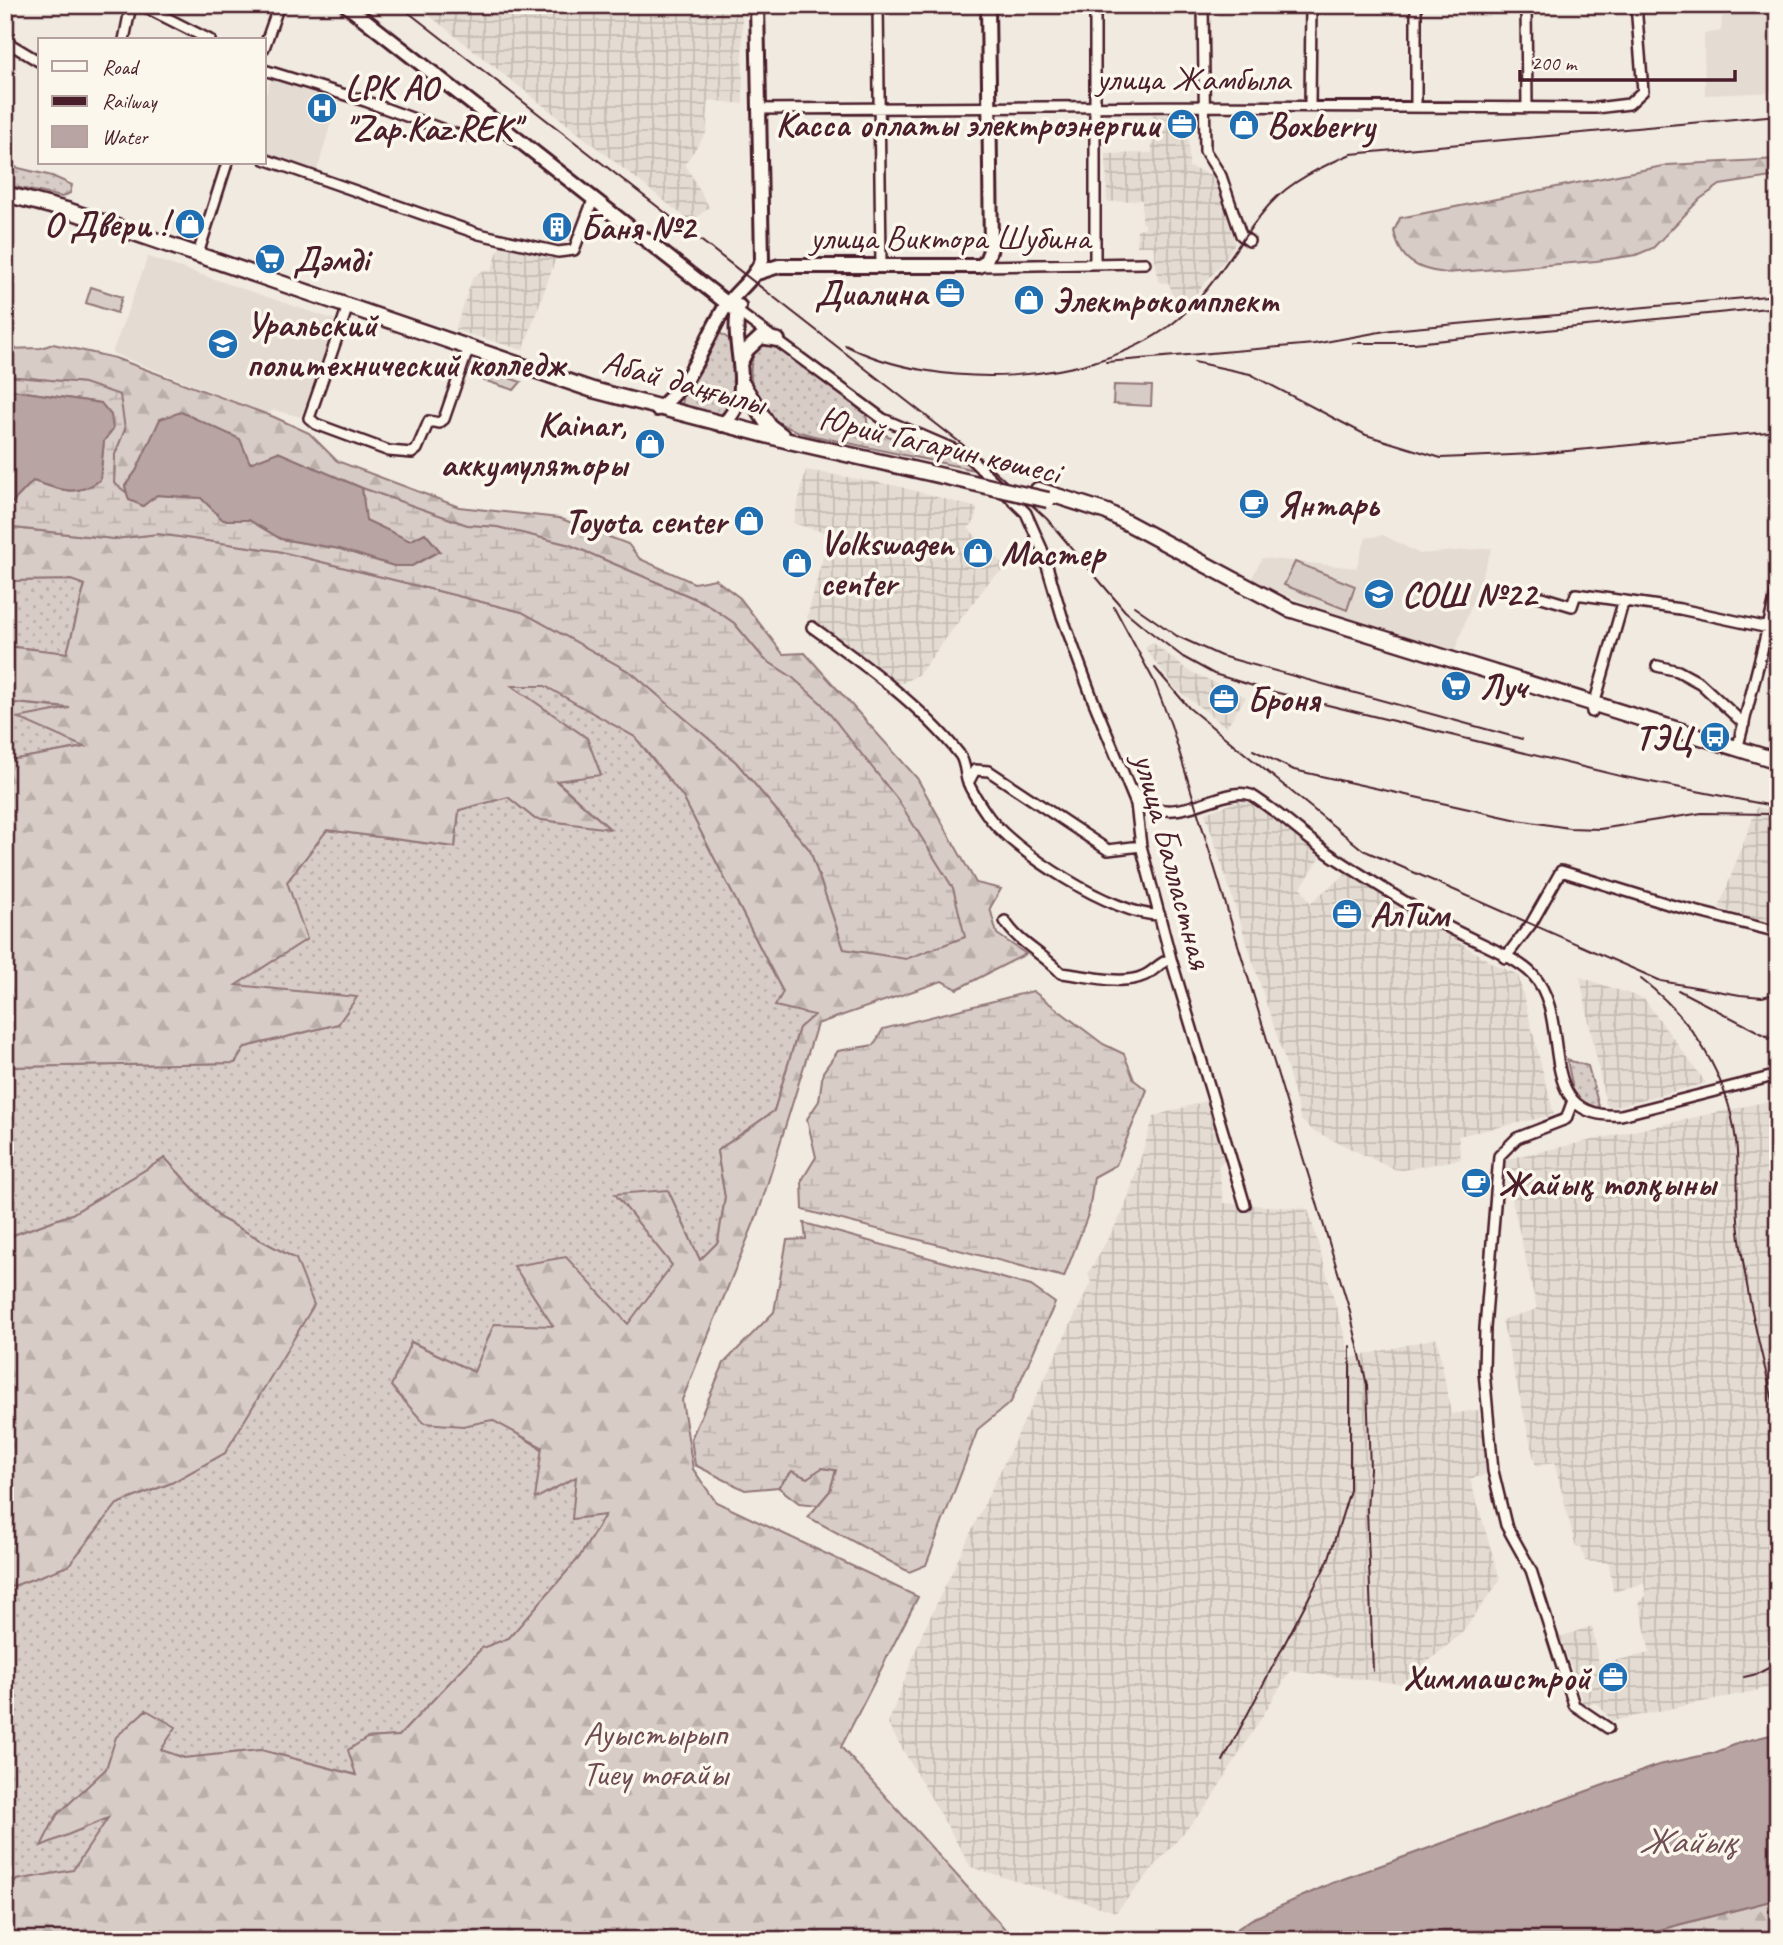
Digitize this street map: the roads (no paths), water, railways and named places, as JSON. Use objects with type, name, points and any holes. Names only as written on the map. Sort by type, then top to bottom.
[{"type":"main road","name":"Абай даңғылы","points":[[5,194],[70,211],[469,348],[657,409],[789,441]]},
{"type":"main road","points":[[742,384],[769,426],[789,441]]},
{"type":"main road","name":"Юрий Гагарин көшесі","points":[[789,441],[1043,495],[1101,518],[1286,616],[1778,761]]},
{"type":"main road","name":"Юрий Гагарин көшесі","points":[[1593,708],[1778,769]]},
{"type":"street","points":[[124,38],[131,5]]},
{"type":"street","points":[[141,5],[206,38]]},
{"type":"street","points":[[266,42],[279,5]]},
{"type":"street","points":[[346,5],[733,308],[742,384],[738,405],[722,425]]},
{"type":"street","points":[[657,409],[678,391],[757,272],[762,247],[757,5]]},
{"type":"street","points":[[878,5],[881,265]]},
{"type":"street","points":[[979,265],[988,259],[990,248],[988,5]]},
{"type":"street","points":[[1095,5],[1095,264]]},
{"type":"street","points":[[1203,5],[1205,151],[1221,176],[1241,234],[1249,241]]},
{"type":"street","points":[[1310,106],[1311,5]]},
{"type":"street","points":[[1416,5],[1416,107]]},
{"type":"street","points":[[1526,5],[1527,108]]},
{"type":"street","name":"улица Жамбыла","points":[[758,109],[1096,106],[1596,108],[1629,104],[1643,91],[1636,5]]},
{"type":"street","points":[[5,41],[38,61]]},
{"type":"street","points":[[266,71],[365,101],[461,136],[472,134],[485,114]]},
{"type":"street","points":[[266,160],[479,234],[558,252],[574,250],[593,200]]},
{"type":"street","points":[[198,254],[227,164]]},
{"type":"street","name":"улица Виктора Шубина","points":[[757,272],[779,266],[1145,263]]},
{"type":"street","points":[[348,306],[309,418],[316,424],[389,451],[412,453],[417,449],[429,421],[439,423],[444,419],[469,348]]},
{"type":"street","name":"улица Балластная","points":[[733,308],[883,419],[967,455],[1016,500],[1032,526],[1042,549],[1062,616],[1136,804],[1141,846],[1171,959],[1245,1205]]},
{"type":"street","points":[[740,366],[753,342],[761,337],[778,340]]},
{"type":"street","points":[[1737,750],[1778,587]]},
{"type":"street","points":[[1518,590],[1572,606],[1576,594],[1623,603],[1680,609],[1778,631]]},
{"type":"street","points":[[1593,708],[1623,603]]},
{"type":"street","points":[[812,627],[914,707],[962,758],[968,783],[987,815],[1014,844],[1119,907],[1144,916],[1160,915]]},
{"type":"street","points":[[1657,666],[1678,671],[1700,683],[1744,724]]},
{"type":"street","points":[[968,783],[975,770],[989,771],[1108,850],[1141,846]]},
{"type":"street","points":[[1124,776],[1134,793],[1144,802],[1168,809],[1192,808],[1238,794],[1251,795],[1334,858],[1529,971],[1541,986],[1565,1087],[1572,1103],[1594,1114],[1621,1115],[1778,1075]]},
{"type":"street","points":[[1505,958],[1532,923],[1561,871],[1671,905],[1778,932]]},
{"type":"street","points":[[1005,921],[1013,935],[1050,961],[1061,973],[1142,977],[1161,962],[1171,959]]},
{"type":"street","points":[[1572,1103],[1566,1119],[1517,1138],[1499,1156],[1487,1291],[1484,1371],[1493,1471],[1506,1525],[1531,1570],[1574,1704],[1608,1728]]},
{"type":"water","points":[[5,389],[101,403],[111,415],[113,429],[104,441],[100,480],[91,486],[75,490],[60,489],[33,481],[5,510]]},
{"type":"water","points":[[181,412],[240,439],[250,463],[278,452],[362,488],[366,520],[410,541],[425,533],[440,551],[412,566],[394,566],[340,549],[281,539],[249,520],[223,520],[201,498],[157,495],[143,506],[129,500],[125,486],[136,471],[160,419]]},
{"type":"water","name":"Жайық","points":[[1778,1733],[1778,1899],[1620,1940],[1221,1940],[1252,1919],[1332,1883],[1659,1765],[1714,1753],[1742,1742]]},
{"type":"railway","points":[[399,5],[985,462],[1047,519],[1125,611],[1183,657],[1214,674],[1270,691],[1620,776],[1778,807]]},
{"type":"railway","points":[[845,345],[881,360],[922,370],[966,375],[1011,375],[1056,370],[1099,360],[1138,345],[1187,312],[1278,196],[1308,175],[1351,154],[1778,115]]},
{"type":"railway","points":[[1106,362],[1314,344],[1391,330],[1778,295]]},
{"type":"railway","points":[[1353,343],[1414,343],[1778,307]]},
{"type":"railway","points":[[1194,362],[1250,374],[1366,435],[1441,458],[1536,454],[1778,431]]},
{"type":"railway","points":[[1134,606],[1177,636],[1221,656],[1522,739]]},
{"type":"railway","points":[[1114,607],[1154,681],[1171,725],[1349,1308],[1367,1385],[1370,1469],[1367,1509],[1373,1671]]},
{"type":"railway","points":[[1155,668],[1189,708],[1363,850],[1661,981],[1740,995],[1762,997],[1778,993]]},
{"type":"railway","points":[[1253,750],[1294,770],[1518,820],[1569,828],[1600,829],[1702,813],[1772,814]]},
{"type":"railway","points":[[1641,979],[1659,994],[1691,1030],[1705,1050],[1725,1094],[1736,1141],[1738,1220],[1742,1255],[1760,1350],[1778,1420]]},
{"type":"railway","points":[[1678,990],[1778,1042]]},
{"type":"railway","points":[[1223,1761],[1328,1561],[1350,1490],[1350,1346]]},
{"type":"railway","points":[[1744,1677],[1757,1674],[1778,1663]]},
{"type":"place","name":"LPK AO \"Zap.Kaz.REK\"","points":[[322,108]]},
{"type":"place","name":"Касса оплаты электроэнергии","points":[[1182,124]]},
{"type":"place","name":"Boxberry","points":[[1244,125]]},
{"type":"place","name":"О Двери !","points":[[190,224]]},
{"type":"place","name":"Баня №2","points":[[557,227]]},
{"type":"place","name":"Дəмді","points":[[270,259]]},
{"type":"place","name":"Диалина","points":[[950,293]]},
{"type":"place","name":"Электрокомплект","points":[[1029,300]]},
{"type":"place","name":"Уральский политехнический колледж","points":[[223,344]]},
{"type":"place","name":"Kainar, аккумуляторы","points":[[650,444]]},
{"type":"place","name":"Янтарь","points":[[1254,504]]},
{"type":"place","name":"Toyota center","points":[[749,521]]},
{"type":"place","name":"Мастер","points":[[978,553]]},
{"type":"place","name":"Volkswagen center","points":[[797,563]]},
{"type":"place","name":"СОШ №22","points":[[1379,594]]},
{"type":"place","name":"Луч","points":[[1456,686]]},
{"type":"place","name":"Броня","points":[[1224,699]]},
{"type":"place","name":"ТЭЦ","points":[[1715,737]]},
{"type":"place","name":"АлТим","points":[[1347,914]]},
{"type":"place","name":"Жайық толқыны","points":[[1476,1183]]},
{"type":"place","name":"Химмашстрой","points":[[1613,1677]]},
{"type":"park label","name":"Ауыстырып Тиеу тоғайы","points":[[655,1753]]}]
